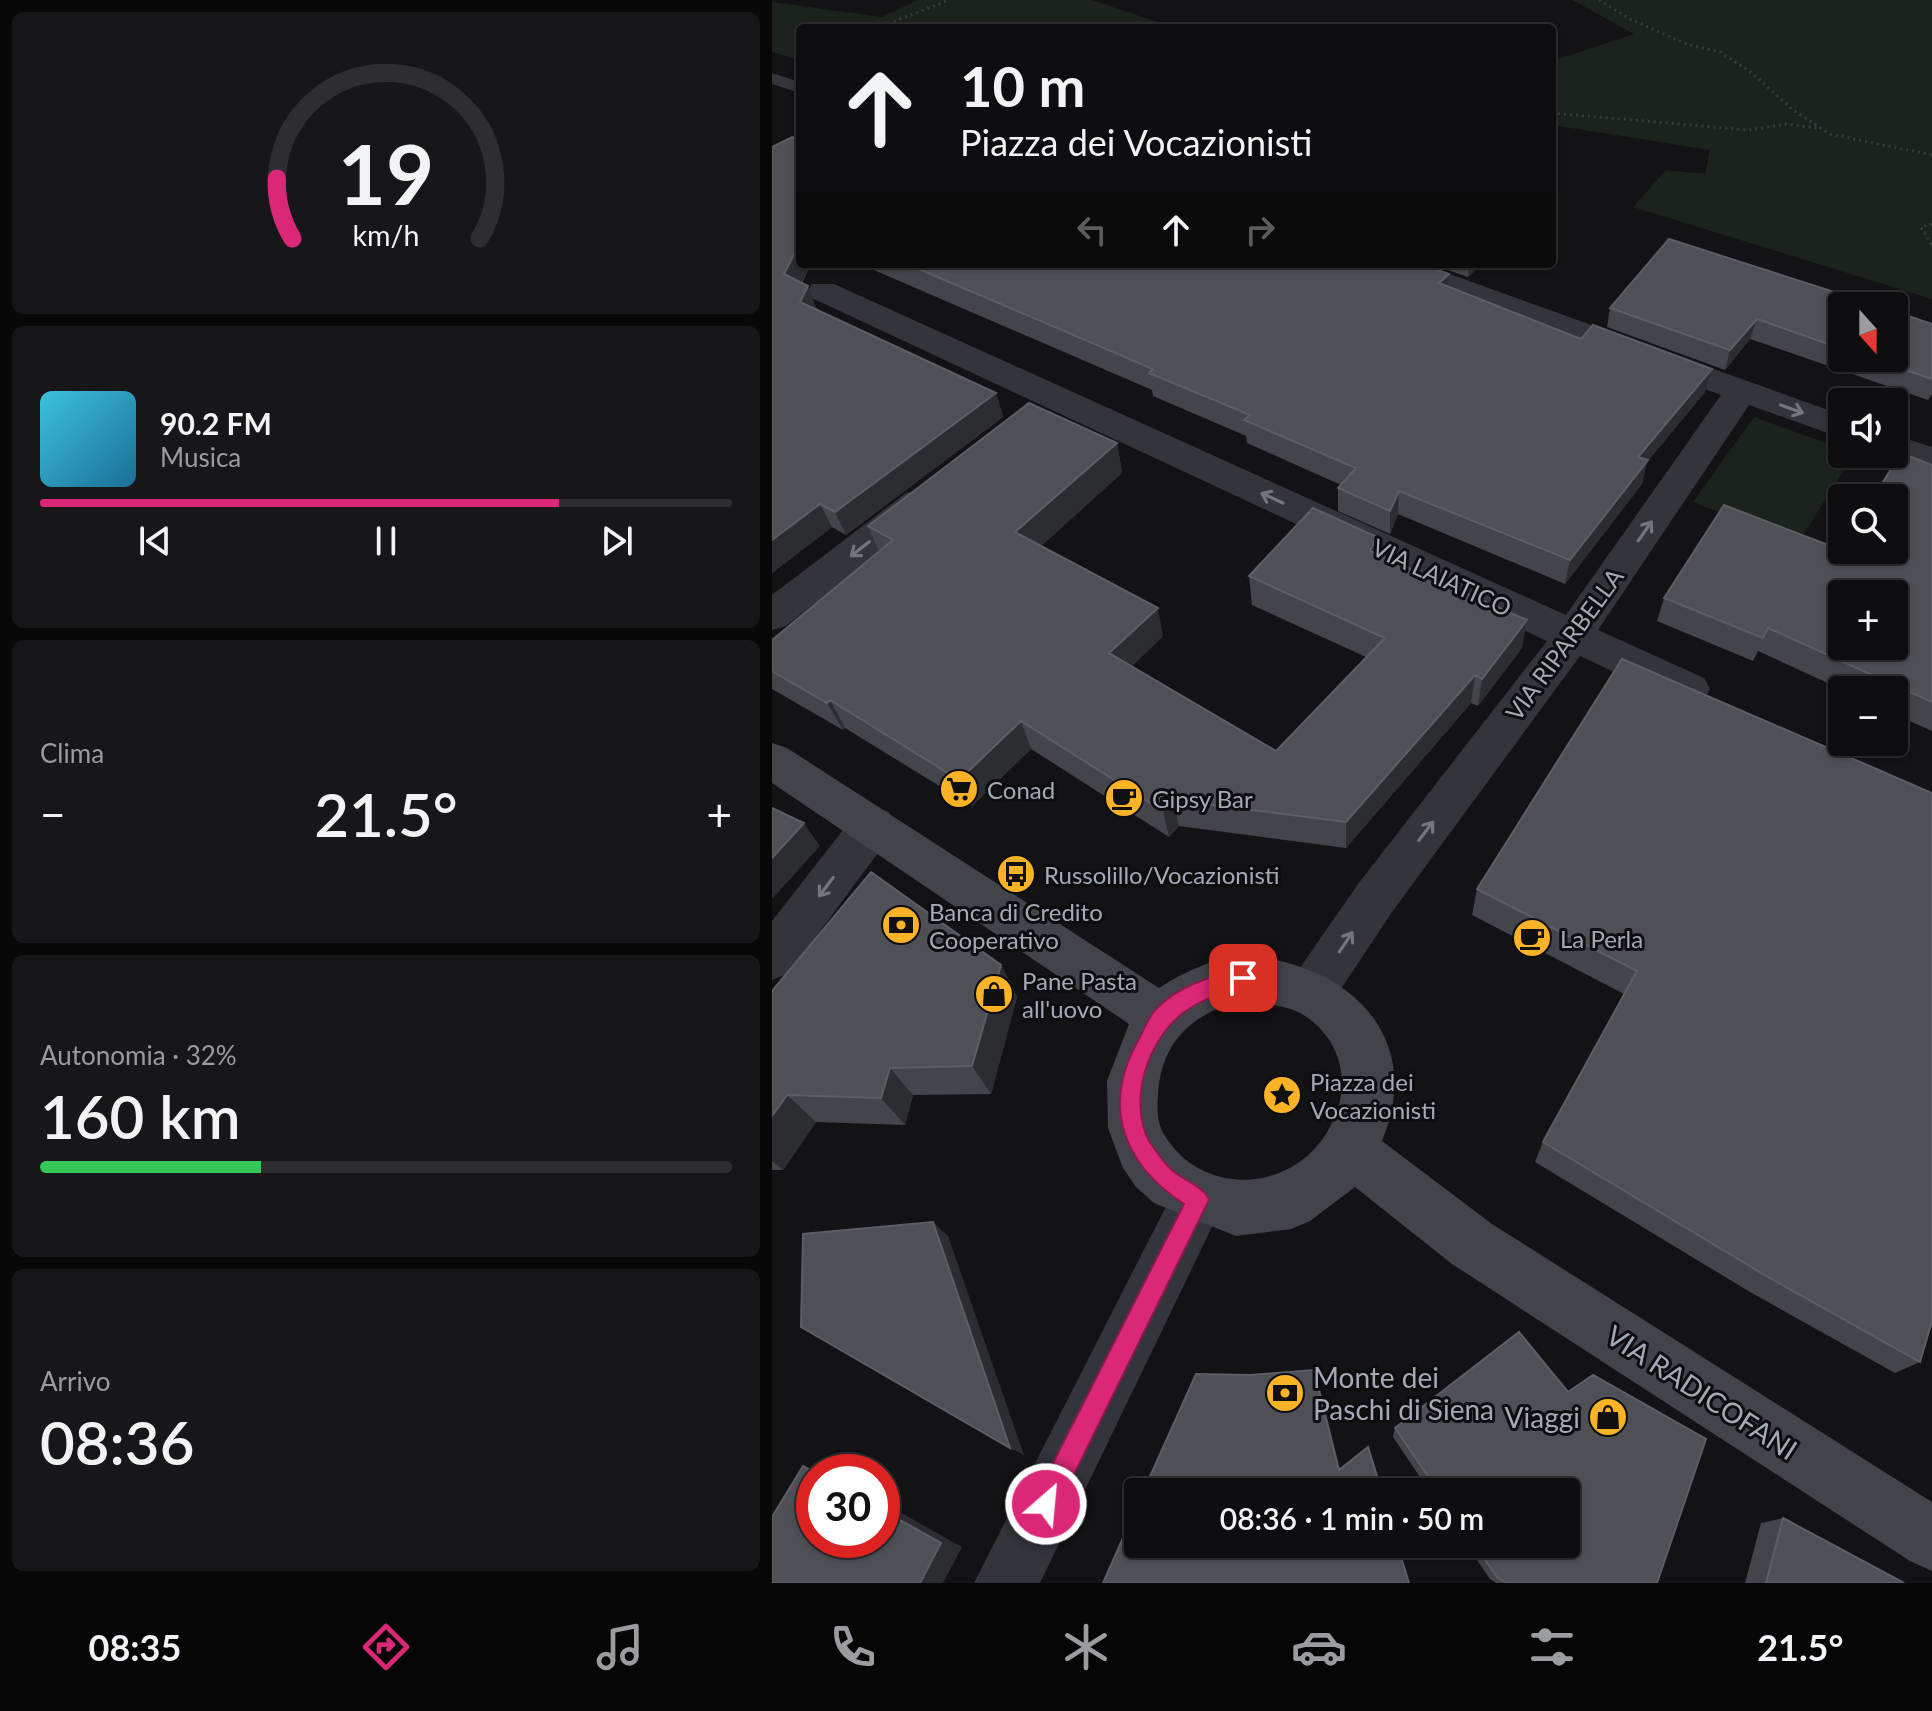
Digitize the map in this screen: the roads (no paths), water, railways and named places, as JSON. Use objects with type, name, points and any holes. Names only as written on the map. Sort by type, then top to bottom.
[{"type":"street","points":[[1404,268],[1828,422]]},
{"type":"street","name":"VIA LAIATICO","points":[[823,291],[1042,408],[1730,708]]},
{"type":"street","name":"VIA RIPARBELLA","points":[[1312,991],[1379,893],[1572,637],[1742,390]]},
{"type":"street","points":[[1908,451],[1932,460]]},
{"type":"street","points":[[772,616],[944,484]]},
{"type":"street","points":[[772,760],[1162,1018]]},
{"type":"street","points":[[772,958],[873,825]]},
{"type":"street","points":[[1243,978],[1278,979],[1312,991],[1340,1010],[1361,1040],[1371,1075],[1369,1112],[1351,1151],[1332,1176],[1302,1196],[1268,1208],[1232,1209],[1198,1200],[1163,1178],[1139,1144],[1129,1106],[1135,1066],[1162,1018],[1208,987],[1243,978]]},
{"type":"street","name":"VIA RADICOFANI","points":[[1351,1151],[1472,1244],[1932,1539]]},
{"type":"street","points":[[1006,1583],[1198,1200]]},
{"type":"place","name":"Conad","points":[[959,789]]},
{"type":"place","name":"Gipsy Bar","points":[[1124,798]]},
{"type":"place","name":"Russolillo/Vocazionisti","points":[[1016,874]]},
{"type":"place","name":"Banca di Credito Cooperativo","points":[[901,925]]},
{"type":"place","name":"La Perla","points":[[1532,938]]},
{"type":"place","name":"Pane Pasta all'uovo","points":[[994,994]]},
{"type":"place","name":"Piazza dei Vocazionisti","points":[[1282,1095]]},
{"type":"place","name":"Monte dei Paschi di Siena","points":[[1285,1393]]},
{"type":"place","name":"Viaggi","points":[[1608,1417]]}]
